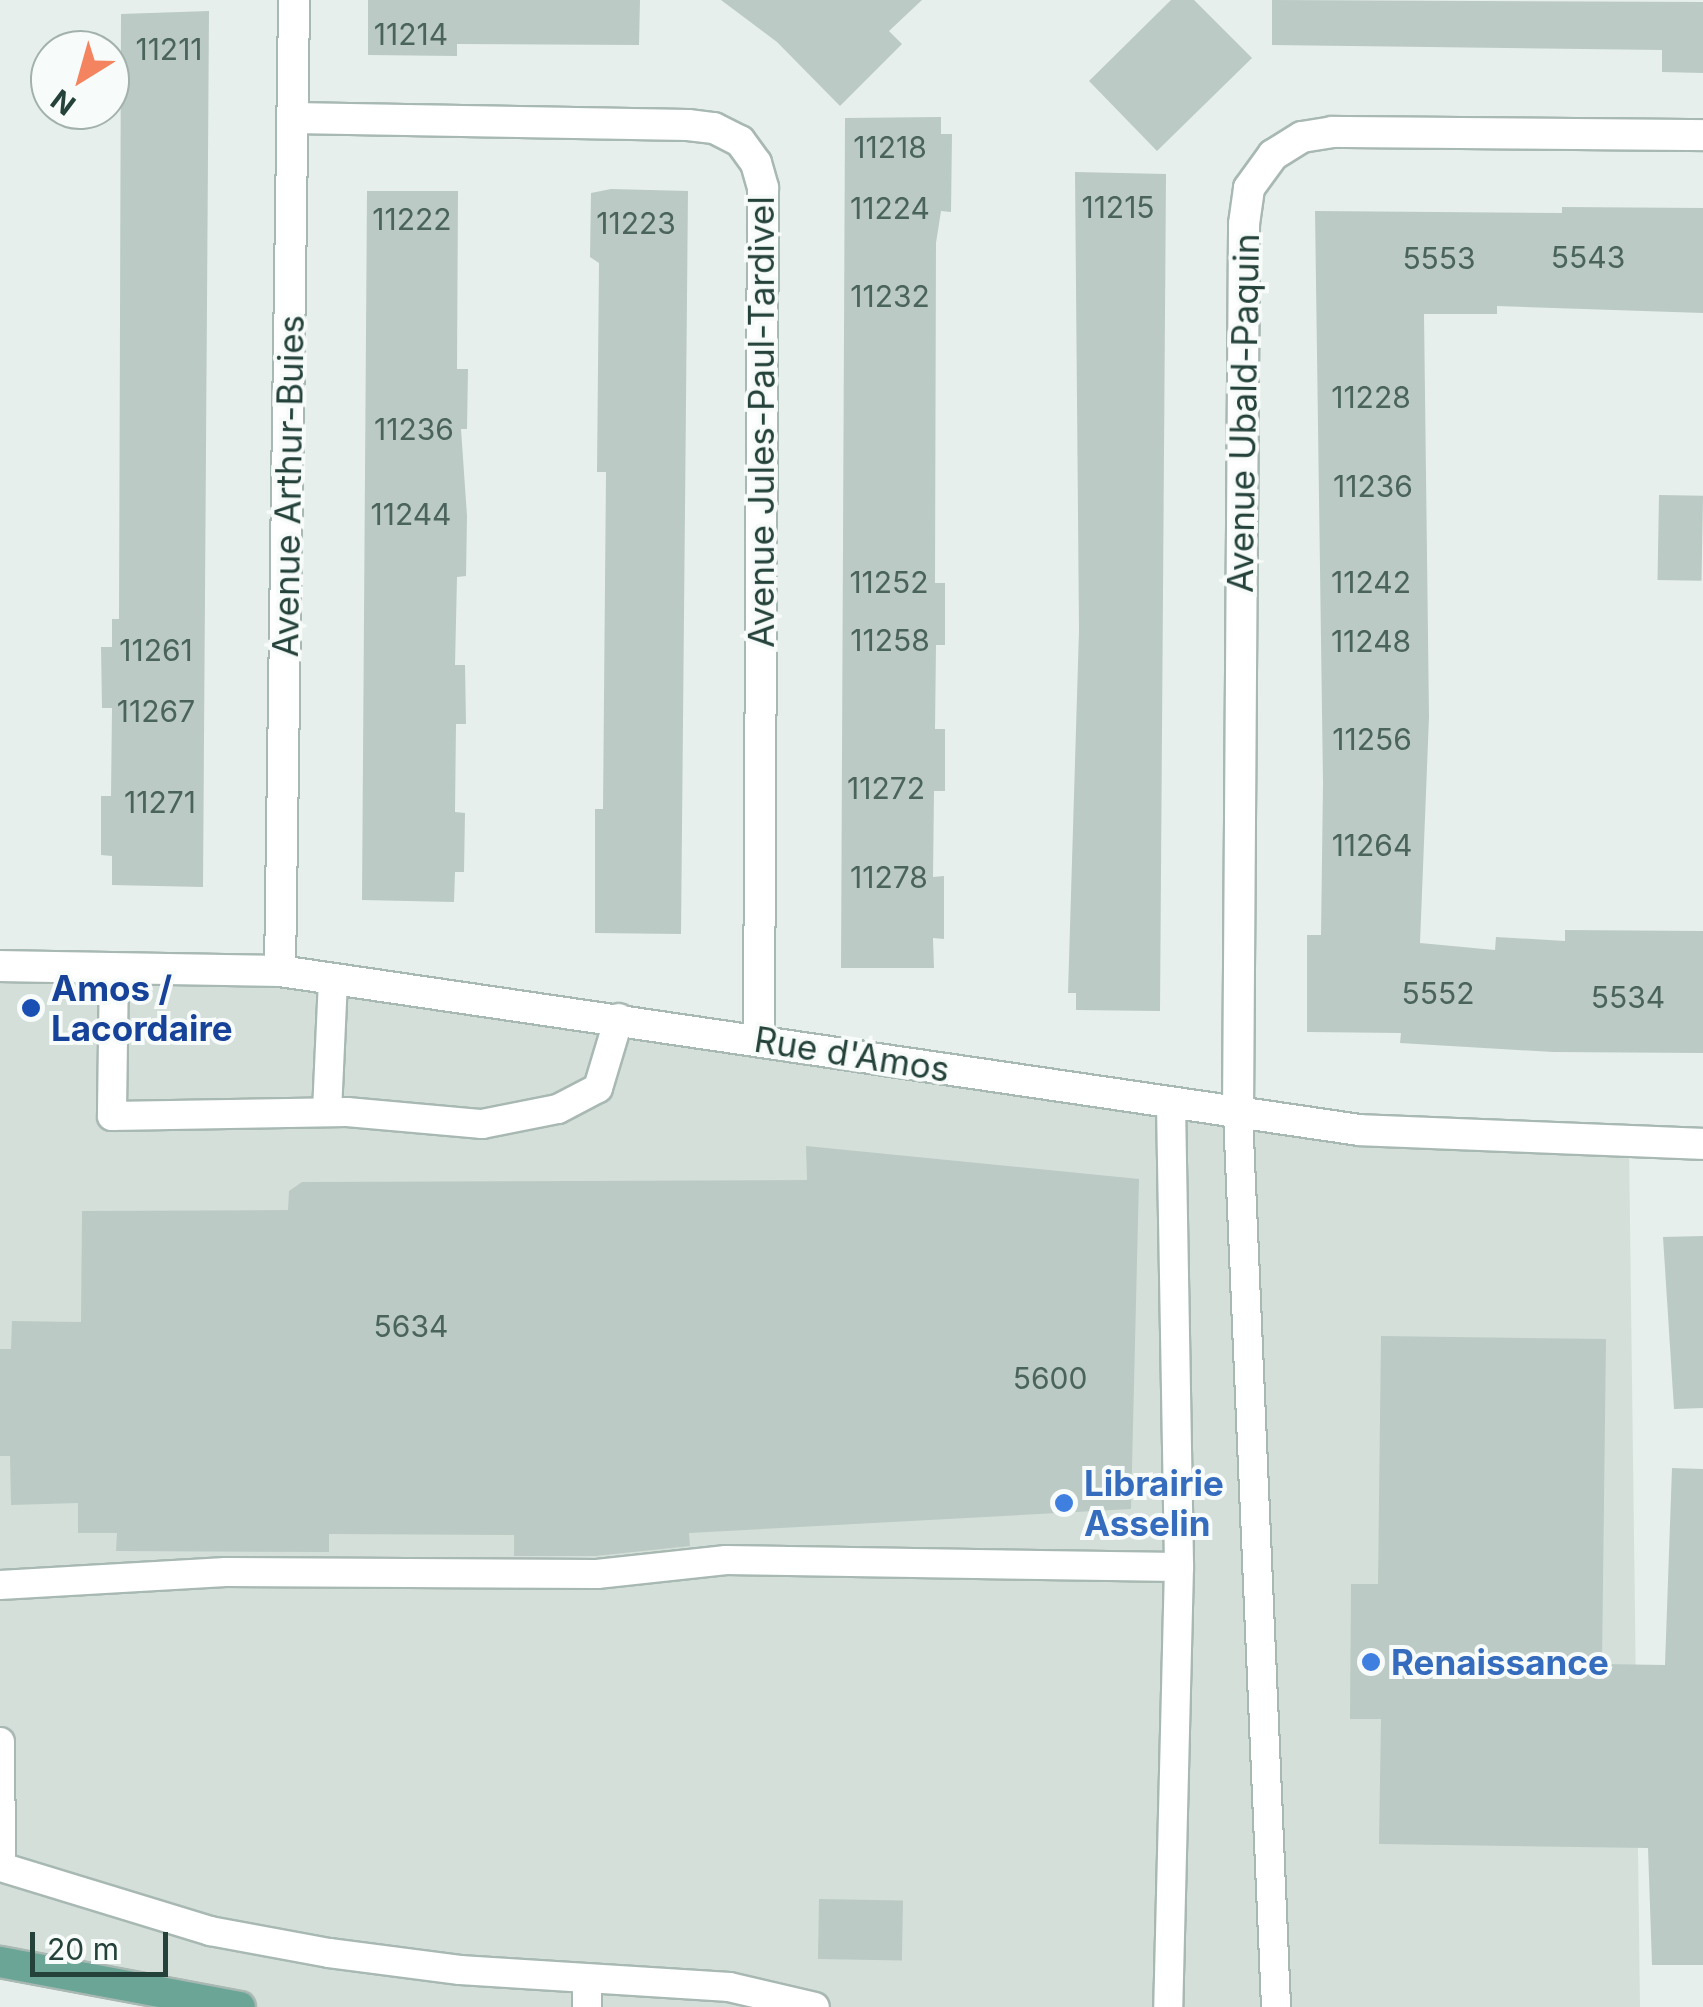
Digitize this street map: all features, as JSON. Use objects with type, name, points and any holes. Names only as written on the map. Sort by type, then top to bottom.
[{"type":"main road","points":[[0,1962],[240,2007]]},
{"type":"street","name":"Avenue Arthur-Buies","points":[[280,971],[294,0]]},
{"type":"street","name":"Avenue Jules-Paul-Tardivel","points":[[293,118],[688,125],[740,141],[756,162],[763,188],[759,1040]]},
{"type":"street","name":"Avenue Ubald-Paquin","points":[[1238,1114],[1244,244],[1249,188],[1273,155],[1302,137],[1332,132],[1703,136]]},
{"type":"street","name":"Rue d'Amos","points":[[0,966],[280,971],[618,1018],[1238,1114],[1448,1137],[1703,1144]]},
{"type":"lane","points":[[114,968],[112,1116],[328,1112],[482,1124],[558,1109],[598,1088],[618,1018]]},
{"type":"lane","points":[[328,1112],[333,979]]},
{"type":"lane","points":[[1168,2007],[1179,1567],[1171,1104]]},
{"type":"lane","points":[[1238,1114],[1276,2007]]},
{"type":"lane","points":[[0,1585],[226,1572],[597,1574],[726,1560],[1179,1567]]},
{"type":"lane","points":[[0,1742],[1,1867],[210,1931],[587,1993],[729,1987],[815,2007]]},
{"type":"shaded area","points":[[0,966],[280,971],[1238,1114],[1629,1144],[1640,2007],[237,2007],[0,1960]]},
{"type":"building","points":[[368,0],[640,0],[639,45],[457,44],[457,56],[368,55]]},
{"type":"building","points":[[721,0],[922,0],[889,31],[902,44],[840,106],[777,42]]},
{"type":"building","points":[[1171,0],[1194,0],[1252,58],[1157,151],[1089,81]]},
{"type":"building","points":[[1272,0],[1703,2],[1703,73],[1662,72],[1662,50],[1272,45]]},
{"type":"building","points":[[209,11],[203,887],[112,885],[112,856],[101,855],[101,796],[111,796],[112,708],[102,708],[101,647],[112,647],[112,619],[119,619],[121,130],[130,130],[130,30],[121,30],[121,14]]},
{"type":"building","points":[[941,117],[941,134],[952,134],[951,212],[941,211],[936,243],[935,583],[945,583],[945,645],[936,645],[935,729],[945,729],[945,791],[934,791],[933,877],[944,876],[944,939],[933,938],[934,968],[841,968],[845,118]]},
{"type":"building","points":[[1075,172],[1166,174],[1160,1011],[1076,1010],[1076,993],[1068,993],[1079,630]]},
{"type":"building","points":[[611,189],[688,191],[681,934],[595,933],[595,809],[603,809],[606,472],[597,472],[599,263],[590,257],[591,193]]},
{"type":"building","points":[[367,191],[458,191],[457,369],[468,369],[467,429],[461,429],[467,516],[466,576],[457,577],[455,665],[465,665],[466,724],[456,724],[455,812],[465,813],[464,872],[455,872],[454,902],[362,900]]},
{"type":"building","points":[[1562,207],[1703,208],[1703,313],[1497,306],[1497,314],[1424,314],[1429,717],[1420,943],[1495,950],[1496,937],[1565,941],[1565,930],[1703,931],[1703,1053],[1553,1052],[1400,1043],[1401,1033],[1307,1032],[1307,935],[1321,935],[1323,783],[1315,211],[1562,213]]},
{"type":"building","points":[[1659,495],[1703,496],[1702,581],[1658,580]]},
{"type":"building","points":[[806,1146],[1139,1179],[1131,1509],[689,1533],[690,1546],[596,1556],[514,1556],[514,1535],[329,1534],[329,1552],[116,1551],[117,1533],[78,1533],[78,1503],[11,1505],[10,1456],[0,1456],[0,1349],[11,1349],[12,1321],[81,1322],[82,1211],[288,1210],[289,1191],[302,1182],[807,1180]]},
{"type":"building","points":[[1703,1236],[1703,1408],[1674,1409],[1663,1237]]},
{"type":"building","points":[[1381,1336],[1606,1339],[1602,1664],[1665,1665],[1672,1468],[1703,1469],[1703,1965],[1652,1965],[1648,1848],[1379,1844],[1381,1719],[1350,1719],[1351,1584],[1378,1584]]},
{"type":"building","points":[[819,1899],[903,1900],[902,1960],[818,1959]]},
{"type":"place","name":"Amos / Lacordaire","points":[[31,1008]]},
{"type":"place","name":"Librairie Asselin","points":[[1064,1503]]},
{"type":"place","name":"Renaissance","points":[[1371,1662]]}]
